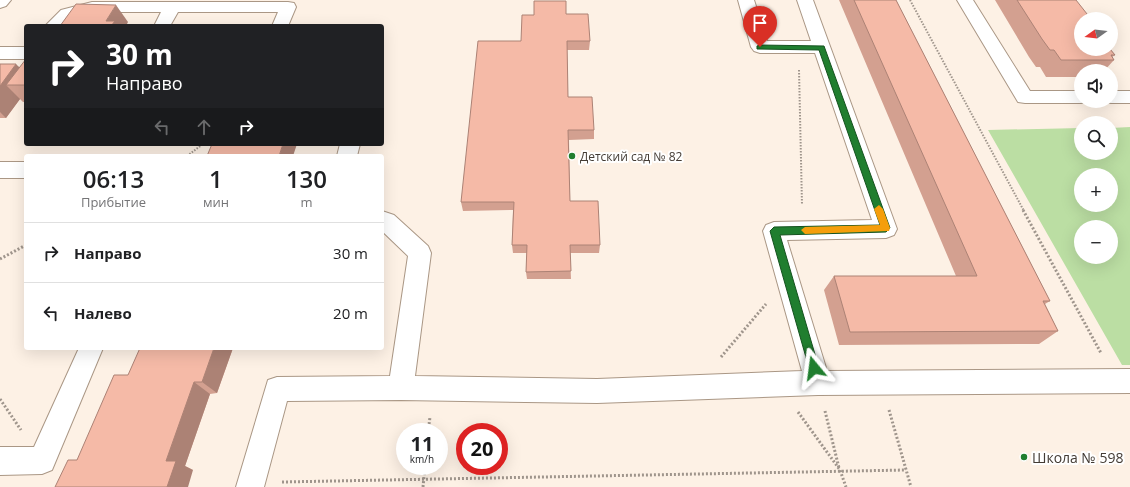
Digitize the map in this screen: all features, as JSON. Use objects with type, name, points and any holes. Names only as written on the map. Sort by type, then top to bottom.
[{"type":"lane","points":[[0,3],[3,0]]},
{"type":"lane","points":[[746,0],[760,47],[822,47]]},
{"type":"lane","points":[[805,0],[886,228],[774,231],[818,383]]},
{"type":"lane","points":[[965,0],[1025,97],[1074,97]]},
{"type":"lane","points":[[56,24],[68,14],[92,7],[288,7],[281,24]]},
{"type":"lane","points":[[163,24],[172,7]]},
{"type":"lane","points":[[0,54],[24,53]]},
{"type":"lane","points":[[1118,97],[1130,97]]},
{"type":"lane","points":[[0,170],[24,170]]},
{"type":"lane","points":[[384,220],[420,253],[400,388]]},
{"type":"lane","points":[[0,461],[42,460],[90,350]]},
{"type":"lane","points":[[251,485],[277,389],[400,388],[597,391],[818,383],[882,384],[1123,381]]},
{"type":"path","points":[[910,0],[1123,381]]},
{"type":"path","points":[[799,47],[802,230]]},
{"type":"path","points":[[190,154],[200,146]]},
{"type":"path","points":[[0,259],[24,246]]},
{"type":"path","points":[[696,387],[788,278]]},
{"type":"path","points":[[818,383],[840,470],[846,487]]},
{"type":"path","points":[[778,384],[840,470]]},
{"type":"path","points":[[882,384],[911,487]]},
{"type":"path","points":[[251,485],[840,470],[906,470]]},
{"type":"path","points":[[423,487],[424,475]]},
{"type":"green space","points":[[1130,127],[1130,365],[1122,365],[988,130],[1074,128],[1074,160],[1118,160],[1118,128]]},
{"type":"building","points":[[854,0],[896,0],[1050,301],[1043,301],[1058,331],[850,332],[834,276],[977,276]]},
{"type":"building","points":[[1017,0],[1076,0],[1085,12],[1074,12],[1074,56],[1112,56],[1114,60],[1061,60],[1054,50],[1050,50]]},
{"type":"building","points":[[534,1],[566,1],[566,14],[588,14],[590,41],[567,41],[568,97],[592,97],[594,130],[568,130],[570,201],[598,201],[600,245],[570,245],[571,271],[526,272],[527,245],[512,245],[514,202],[461,202],[478,41],[521,41],[522,15],[534,15]]},
{"type":"building","points":[[76,4],[116,5],[106,21],[115,21],[113,24],[61,24]]},
{"type":"building","points":[[24,62],[24,85],[6,85]]},
{"type":"building","points":[[0,64],[16,64],[0,86]]},
{"type":"building","points":[[211,146],[282,146],[280,154],[208,154]]},
{"type":"building","points":[[139,350],[213,350],[202,382],[194,382],[166,461],[176,461],[167,487],[55,487],[68,460],[77,460],[114,375],[128,375]]},
{"type":"slow traffic","points":[[805,230],[886,228],[879,209]]},
{"type":"place","name":"Детский сад № 82","points":[[572,156]]},
{"type":"place","name":"Школа № 598","points":[[1024,457]]},
{"type":"route","points":[[760,47],[822,47],[886,228],[774,231],[814,368]]}]
